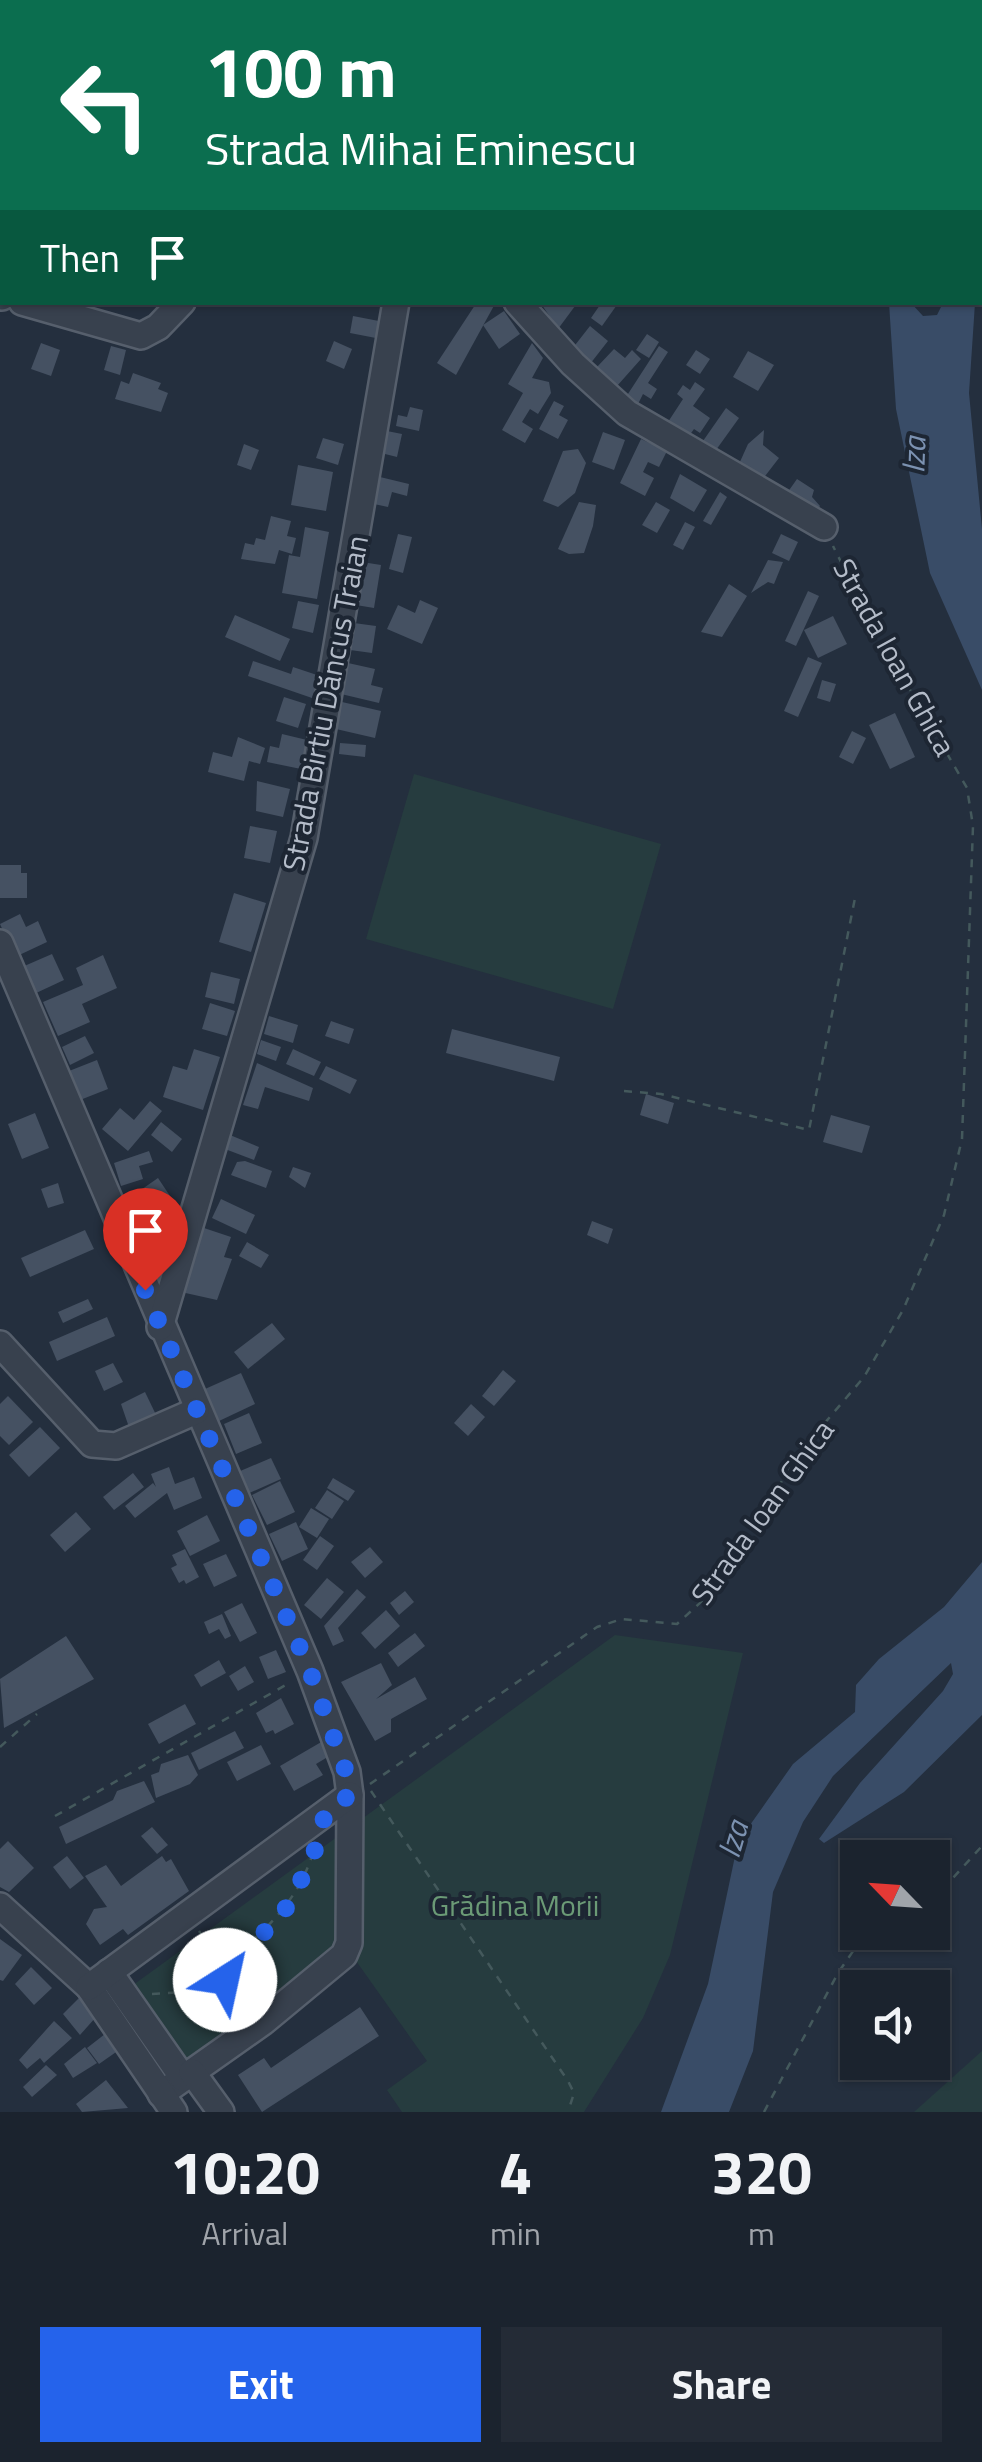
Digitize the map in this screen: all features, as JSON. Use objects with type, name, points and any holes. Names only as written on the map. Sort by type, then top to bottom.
[{"type":"street","points":[[32,305],[141,336],[158,327],[179,305]]},
{"type":"street","name":"Strada Birtiu Dăncus Traian","points":[[160,1327],[304,838],[395,305]]},
{"type":"street","name":"Strada Ioan Ghica","points":[[520,305],[572,364],[627,413],[824,527]]},
{"type":"street","points":[[0,943],[160,1327],[310,1671],[346,1772],[350,1795],[350,1943],[334,1968],[187,2075],[168,2103],[99,1980]]},
{"type":"street","points":[[0,1344],[92,1444],[116,1446],[196,1411]]},
{"type":"street","points":[[99,1980],[350,1795]]},
{"type":"street","points":[[0,1906],[125,1996],[220,2112]]},
{"type":"path","name":"Strada Ioan Ghica","points":[[568,2112],[574,2094],[568,2081],[367,1786],[598,1627],[622,1619],[677,1624],[714,1590],[800,1452],[864,1377],[903,1310],[944,1215],[962,1139],[973,826],[967,788],[873,626],[824,527]]},
{"type":"path","points":[[624,1091],[661,1094],[809,1130],[856,893]]},
{"type":"path","points":[[55,1816],[310,1671]]},
{"type":"path","points":[[0,1746],[37,1714]]},
{"type":"path","points":[[232,1959],[280,1919],[296,1893],[316,1844]]},
{"type":"path","points":[[950,1881],[982,1846]]},
{"type":"path","points":[[188,1915],[216,1954],[232,1959]]},
{"type":"path","points":[[764,2112],[854,1950]]},
{"type":"path","points":[[211,1976],[208,1964],[216,1954]]},
{"type":"path","points":[[229,1978],[234,1968],[232,1959]]},
{"type":"path","points":[[211,1976],[229,1978]]},
{"type":"path","points":[[125,1996],[182,1992],[211,1976]]},
{"type":"path","points":[[229,1978],[263,2022]]},
{"type":"green space","points":[[414,774],[661,844],[613,1009],[366,939]]},
{"type":"green space","name":"Grădina Morii","points":[[615,1635],[743,1653],[670,1955],[643,2018],[584,2112],[402,2112],[387,2090],[427,2061],[354,1958],[191,2081],[129,1988]]},
{"type":"green space","points":[[982,2051],[982,2112],[914,2112],[950,2080]]},
{"type":"water","name":"Iza","points":[[889,305],[913,305],[923,316],[937,315],[942,305],[975,305],[969,393],[982,529],[982,690],[930,573],[896,409]]},
{"type":"water","points":[[982,1562],[982,1715],[904,1792],[824,1843],[819,1839],[860,1783],[943,1691],[953,1674],[951,1663],[833,1776],[803,1822],[773,1892],[753,2051],[729,2112],[661,2112],[708,1984],[738,1842],[793,1764],[855,1712],[856,1685],[879,1659],[944,1607]]},
{"type":"building","points":[[475,305],[494,305],[456,375],[437,363]]},
{"type":"building","points":[[542,305],[576,305],[558,329]]},
{"type":"building","points":[[600,305],[617,305],[602,326],[591,318]]},
{"type":"building","points":[[504,311],[520,334],[499,349],[483,325]]},
{"type":"building","points":[[353,316],[384,322],[381,339],[350,333]]},
{"type":"building","points":[[590,326],[608,341],[590,364],[572,349]]},
{"type":"building","points":[[647,334],[659,342],[649,358],[636,350]]},
{"type":"building","points":[[334,341],[352,349],[344,369],[326,361]]},
{"type":"building","points":[[41,343],[60,350],[51,376],[31,369]]},
{"type":"building","points":[[532,343],[543,358],[532,378],[549,382],[551,393],[538,414],[530,409],[522,422],[533,429],[525,443],[502,430],[523,393],[508,384]]},
{"type":"building","points":[[111,346],[126,350],[120,375],[104,370]]},
{"type":"building","points":[[659,346],[668,352],[648,383],[657,389],[651,399],[643,394],[638,404],[626,397]]},
{"type":"building","points":[[614,349],[625,358],[632,350],[641,359],[617,386],[597,367]]},
{"type":"building","points":[[696,350],[710,359],[700,374],[686,365]]},
{"type":"building","points":[[748,351],[774,365],[758,391],[733,377]]},
{"type":"building","points":[[133,373],[161,383],[158,389],[168,393],[161,412],[115,399],[121,381],[129,384]]},
{"type":"building","points":[[695,382],[705,389],[693,406],[710,418],[700,433],[694,429],[689,436],[668,422],[683,399],[677,394],[683,385],[690,390]]},
{"type":"building","points":[[554,401],[564,406],[559,415],[568,420],[558,439],[539,429]]},
{"type":"building","points":[[410,407],[423,410],[419,431],[396,426],[398,415],[407,417]]},
{"type":"building","points":[[726,408],[739,418],[716,450],[703,441]]},
{"type":"building","points":[[382,430],[402,434],[397,457],[377,452]]},
{"type":"building","points":[[764,430],[763,445],[779,458],[762,480],[739,464],[748,444]]},
{"type":"building","points":[[603,432],[625,440],[614,470],[592,462]]},
{"type":"building","points":[[323,438],[344,444],[338,465],[316,458]]},
{"type":"building","points":[[641,439],[667,451],[659,467],[648,462],[643,472],[654,478],[645,496],[620,483]]},
{"type":"building","points":[[244,444],[259,450],[251,470],[237,465]]},
{"type":"building","points":[[578,449],[586,463],[575,493],[558,507],[543,501],[563,451]]},
{"type":"building","points":[[298,465],[333,472],[326,511],[291,505]]},
{"type":"building","points":[[680,474],[707,490],[694,512],[670,498]]},
{"type":"building","points":[[380,477],[409,484],[407,496],[392,492],[388,507],[374,504]]},
{"type":"building","points":[[797,479],[814,490],[812,497],[820,506],[814,515],[785,496]]},
{"type":"building","points":[[720,492],[727,497],[711,525],[703,521]]},
{"type":"building","points":[[579,502],[596,505],[593,526],[584,553],[569,554],[558,549]]},
{"type":"building","points":[[656,502],[670,510],[657,533],[642,525]]},
{"type":"building","points":[[271,516],[291,521],[287,536],[296,538],[292,554],[279,550],[275,564],[241,559],[245,543],[254,545],[256,538],[265,540]]},
{"type":"building","points":[[685,522],[695,527],[683,550],[673,545]]},
{"type":"building","points":[[305,527],[329,532],[317,599],[282,593],[289,555],[300,557]]},
{"type":"building","points":[[398,534],[412,537],[403,573],[389,569]]},
{"type":"building","points":[[781,534],[798,542],[789,561],[772,553]]},
{"type":"building","points":[[768,560],[783,562],[774,584],[768,582],[751,593]]},
{"type":"building","points":[[362,562],[381,565],[374,608],[356,605]]},
{"type":"building","points":[[729,584],[747,596],[722,637],[701,632]]},
{"type":"building","points":[[808,591],[819,596],[796,646],[785,641]]},
{"type":"building","points":[[420,600],[438,608],[422,644],[387,629],[398,605],[415,613]]},
{"type":"building","points":[[298,601],[319,605],[313,633],[292,628]]},
{"type":"building","points":[[235,615],[290,639],[280,661],[225,637]]},
{"type":"building","points":[[833,616],[847,644],[818,658],[804,630]]},
{"type":"building","points":[[354,623],[376,626],[372,653],[350,650]]},
{"type":"building","points":[[808,657],[822,663],[798,717],[784,711]]},
{"type":"building","points":[[253,661],[291,674],[293,667],[320,676],[312,698],[248,676]]},
{"type":"building","points":[[348,663],[375,669],[371,685],[383,688],[379,703],[341,694]]},
{"type":"building","points":[[822,680],[836,684],[830,702],[817,698]]},
{"type":"building","points":[[284,697],[306,704],[298,728],[276,721]]},
{"type":"building","points":[[342,702],[381,711],[375,738],[336,729]]},
{"type":"building","points":[[895,713],[915,757],[890,769],[869,725]]},
{"type":"building","points":[[852,731],[866,738],[853,764],[839,757]]},
{"type":"building","points":[[282,734],[307,740],[301,769],[267,762],[270,746],[279,748]]},
{"type":"building","points":[[238,737],[265,748],[260,764],[249,761],[244,781],[208,772],[213,752],[232,757]]},
{"type":"building","points":[[340,743],[366,745],[365,757],[339,754]]},
{"type":"building","points":[[257,781],[290,789],[283,817],[256,811]]},
{"type":"building","points":[[250,826],[277,831],[270,863],[244,858]]},
{"type":"building","points":[[0,865],[21,865],[21,873],[27,873],[27,898],[0,898]]},
{"type":"building","points":[[234,893],[266,903],[251,952],[219,942]]},
{"type":"building","points":[[20,914],[26,927],[38,921],[47,942],[15,957],[0,924]]},
{"type":"building","points":[[52,954],[64,980],[34,994],[22,967]]},
{"type":"building","points":[[103,955],[117,988],[82,1004],[90,1022],[58,1036],[43,1002],[83,985],[76,968]]},
{"type":"building","points":[[211,972],[240,979],[234,1004],[205,997]]},
{"type":"building","points":[[210,1003],[235,1011],[227,1036],[202,1029]]},
{"type":"building","points":[[269,1016],[298,1025],[293,1043],[264,1034]]},
{"type":"building","points":[[331,1021],[354,1029],[349,1044],[325,1036]]},
{"type":"building","points":[[452,1029],[560,1057],[554,1081],[446,1053]]},
{"type":"building","points":[[85,1036],[94,1053],[70,1065],[62,1047]]},
{"type":"building","points":[[261,1040],[281,1047],[276,1061],[257,1054]]},
{"type":"building","points":[[194,1049],[220,1057],[203,1110],[163,1097],[173,1066],[187,1070]]},
{"type":"building","points":[[293,1049],[321,1062],[314,1076],[286,1064]]},
{"type":"building","points":[[97,1060],[108,1089],[80,1100],[69,1071]]},
{"type":"building","points":[[257,1063],[313,1088],[309,1101],[265,1087],[258,1109],[243,1105]]},
{"type":"building","points":[[326,1066],[357,1080],[350,1094],[319,1079]]},
{"type":"building","points":[[646,1094],[674,1103],[668,1124],[640,1115]]},
{"type":"building","points":[[150,1101],[162,1111],[128,1151],[102,1129],[120,1108],[134,1120]]},
{"type":"building","points":[[35,1113],[49,1148],[22,1159],[8,1124]]},
{"type":"building","points":[[831,1115],[870,1126],[862,1153],[823,1142]]},
{"type":"building","points":[[161,1122],[182,1139],[172,1152],[151,1135]]},
{"type":"building","points":[[230,1135],[259,1147],[254,1160],[225,1149]]},
{"type":"building","points":[[149,1151],[153,1162],[139,1166],[143,1179],[121,1186],[114,1163]]},
{"type":"building","points":[[237,1162],[272,1171],[266,1188],[231,1175]]},
{"type":"building","points":[[293,1167],[311,1173],[305,1188],[289,1177]]},
{"type":"building","points":[[158,1178],[174,1202],[141,1225],[125,1201]]},
{"type":"building","points":[[58,1183],[64,1203],[48,1208],[41,1189]]},
{"type":"building","points":[[221,1199],[255,1215],[246,1234],[212,1218]]},
{"type":"building","points":[[592,1221],[613,1229],[608,1244],[587,1235]]},
{"type":"building","points":[[170,1227],[172,1270],[155,1279],[137,1244]]},
{"type":"building","points":[[204,1228],[231,1237],[224,1257],[232,1259],[217,1300],[181,1292]]},
{"type":"building","points":[[85,1230],[94,1249],[30,1277],[21,1258]]},
{"type":"building","points":[[247,1242],[269,1255],[261,1268],[239,1256]]},
{"type":"building","points":[[88,1299],[93,1309],[63,1323],[58,1312]]},
{"type":"building","points":[[107,1317],[115,1336],[57,1361],[49,1342]]},
{"type":"building","points":[[272,1323],[285,1339],[248,1369],[234,1352]]},
{"type":"building","points":[[113,1363],[123,1382],[104,1391],[95,1371]]},
{"type":"building","points":[[503,1370],[516,1381],[494,1406],[482,1396]]},
{"type":"building","points":[[241,1373],[255,1404],[219,1421],[205,1389]]},
{"type":"building","points":[[145,1392],[159,1421],[131,1433],[121,1404]]},
{"type":"building","points":[[8,1396],[33,1422],[9,1445],[0,1436],[0,1404]]},
{"type":"building","points":[[471,1404],[485,1417],[468,1436],[454,1423]]},
{"type":"building","points":[[249,1413],[262,1443],[236,1454],[224,1424]]},
{"type":"building","points":[[40,1427],[60,1448],[29,1477],[9,1455]]},
{"type":"building","points":[[271,1458],[281,1479],[247,1494],[238,1472]]},
{"type":"building","points":[[169,1467],[175,1484],[194,1477],[202,1498],[174,1510],[167,1493],[135,1518],[125,1506],[153,1483],[156,1487],[151,1474]]},
{"type":"building","points":[[133,1473],[144,1487],[114,1510],[103,1497]]},
{"type":"building","points":[[333,1478],[355,1491],[348,1501],[327,1488]]},
{"type":"building","points":[[280,1481],[295,1512],[267,1525],[252,1495]]},
{"type":"building","points":[[327,1490],[344,1501],[332,1519],[315,1508]]},
{"type":"building","points":[[311,1508],[329,1519],[317,1538],[299,1527]]},
{"type":"building","points":[[76,1512],[91,1529],[65,1552],[50,1535]]},
{"type":"building","points":[[207,1515],[220,1541],[190,1556],[177,1531]]},
{"type":"building","points":[[296,1522],[308,1549],[282,1561],[269,1534]]},
{"type":"building","points":[[320,1536],[334,1546],[317,1570],[303,1560]]},
{"type":"building","points":[[370,1547],[383,1562],[365,1578],[351,1562]]},
{"type":"building","points":[[185,1549],[199,1577],[186,1584],[184,1580],[179,1583],[171,1568],[177,1565],[172,1555]]},
{"type":"building","points":[[226,1554],[237,1576],[214,1587],[203,1564]]},
{"type":"building","points":[[327,1578],[344,1592],[321,1619],[304,1605]]},
{"type":"building","points":[[357,1589],[366,1597],[338,1628],[344,1641],[333,1646],[324,1626]]},
{"type":"building","points":[[405,1591],[414,1602],[399,1615],[390,1603]]},
{"type":"building","points":[[242,1603],[257,1633],[240,1642],[224,1612]]},
{"type":"building","points":[[386,1610],[400,1626],[375,1649],[361,1633]]},
{"type":"building","points":[[222,1614],[231,1636],[225,1639],[219,1629],[209,1634],[204,1622]]},
{"type":"building","points":[[415,1633],[425,1646],[398,1667],[388,1653]]},
{"type":"building","points":[[66,1636],[94,1679],[4,1728],[0,1679]]},
{"type":"building","points":[[276,1650],[286,1672],[268,1679],[259,1657]]},
{"type":"building","points":[[219,1660],[226,1673],[201,1687],[194,1675]]},
{"type":"building","points":[[381,1663],[392,1685],[376,1699],[415,1677],[427,1699],[391,1719],[391,1732],[375,1741],[341,1682]]},
{"type":"building","points":[[245,1666],[254,1682],[238,1691],[229,1676]]},
{"type":"building","points":[[281,1698],[294,1724],[275,1734],[273,1730],[266,1733],[256,1713]]},
{"type":"building","points":[[185,1704],[196,1724],[159,1744],[148,1724]]},
{"type":"building","points":[[235,1731],[244,1748],[199,1770],[191,1753]]},
{"type":"building","points":[[323,1741],[331,1755],[316,1764],[323,1775],[294,1791],[280,1766]]},
{"type":"building","points":[[261,1745],[271,1764],[237,1781],[227,1762]]},
{"type":"building","points":[[188,1755],[198,1775],[190,1784],[156,1798],[151,1775],[159,1772],[161,1764]]},
{"type":"building","points":[[144,1781],[155,1802],[66,1844],[59,1827],[113,1800],[117,1791]]},
{"type":"building","points":[[152,1827],[168,1845],[157,1854],[141,1836]]},
{"type":"building","points":[[8,1841],[34,1868],[9,1892],[0,1887],[0,1849]]},
{"type":"building","points":[[67,1856],[84,1878],[70,1889],[53,1867]]},
{"type":"building","points":[[162,1856],[166,1862],[171,1859],[189,1891],[128,1935],[123,1929],[100,1945],[86,1924],[94,1909],[107,1907],[85,1876],[106,1865],[121,1886]]},
{"type":"building","points":[[0,1939],[22,1955],[3,1981],[0,1980]]},
{"type":"building","points":[[31,1967],[52,1988],[34,2005],[15,1984]]},
{"type":"building","points":[[79,1998],[96,2017],[80,2035],[63,2014]]},
{"type":"building","points":[[360,2007],[379,2036],[262,2112],[238,2075],[264,2058],[271,2068]]},
{"type":"building","points":[[54,2021],[72,2038],[44,2063],[40,2058],[27,2069],[19,2060]]},
{"type":"building","points":[[105,2034],[119,2050],[99,2064],[87,2048]]},
{"type":"building","points":[[85,2047],[97,2063],[73,2078],[64,2064]]},
{"type":"building","points":[[46,2065],[57,2075],[32,2097],[23,2087]]},
{"type":"building","points":[[106,2080],[128,2108],[82,2112],[76,2104]]},
{"type":"route","points":[[145,1290],[310,1671],[346,1772],[350,1795],[326,1811],[312,1860],[280,1919],[232,1959],[232,1974],[225,1980]]}]
